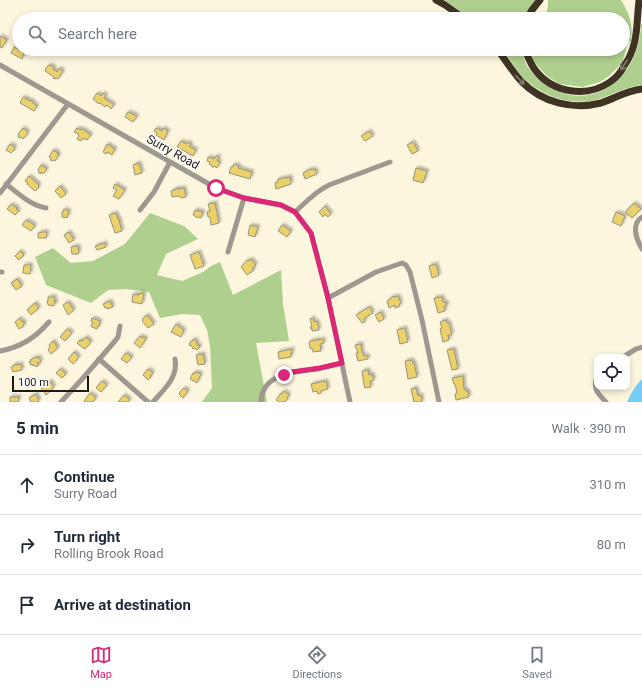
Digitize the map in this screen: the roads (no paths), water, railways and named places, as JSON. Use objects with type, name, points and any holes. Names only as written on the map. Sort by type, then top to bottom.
[{"type":"highway","points":[[436,0],[456,12]]},
{"type":"highway","points":[[531,12],[540,0]]},
{"type":"highway","points":[[528,56],[536,72],[547,82],[556,87],[572,91],[598,88],[612,81],[625,65],[630,56],[635,42],[639,1]]},
{"type":"highway","points":[[502,56],[515,75],[534,92],[555,102],[571,106],[592,105],[610,100],[626,92],[642,89]]},
{"type":"street","name":"Surry Road","points":[[0,65],[216,188],[244,198],[281,205],[295,212],[311,233],[328,298],[350,402]]},
{"type":"street","points":[[0,192],[68,104]]},
{"type":"street","points":[[140,210],[154,192],[170,162]]},
{"type":"street","points":[[295,212],[322,188],[390,162]]},
{"type":"street","points":[[6,184],[31,203],[46,208]]},
{"type":"street","points":[[228,252],[244,198]]},
{"type":"street","points":[[642,217],[636,224],[636,236],[642,249]]},
{"type":"street","points":[[328,298],[376,272],[402,263],[406,265],[410,272],[422,320],[439,402]]},
{"type":"street","points":[[0,351],[22,345],[40,332],[50,322]]},
{"type":"street","points":[[61,402],[118,337],[120,326]]},
{"type":"street","points":[[628,354],[642,347]]},
{"type":"street","points":[[99,359],[148,402]]},
{"type":"street","points":[[153,402],[173,377],[176,365],[175,359]]},
{"type":"street","points":[[261,402],[265,387],[273,380],[292,372],[342,363]]},
{"type":"street","points":[[596,390],[606,402]]},
{"type":"water","points":[[642,379],[642,402],[627,402],[633,390]]}]
